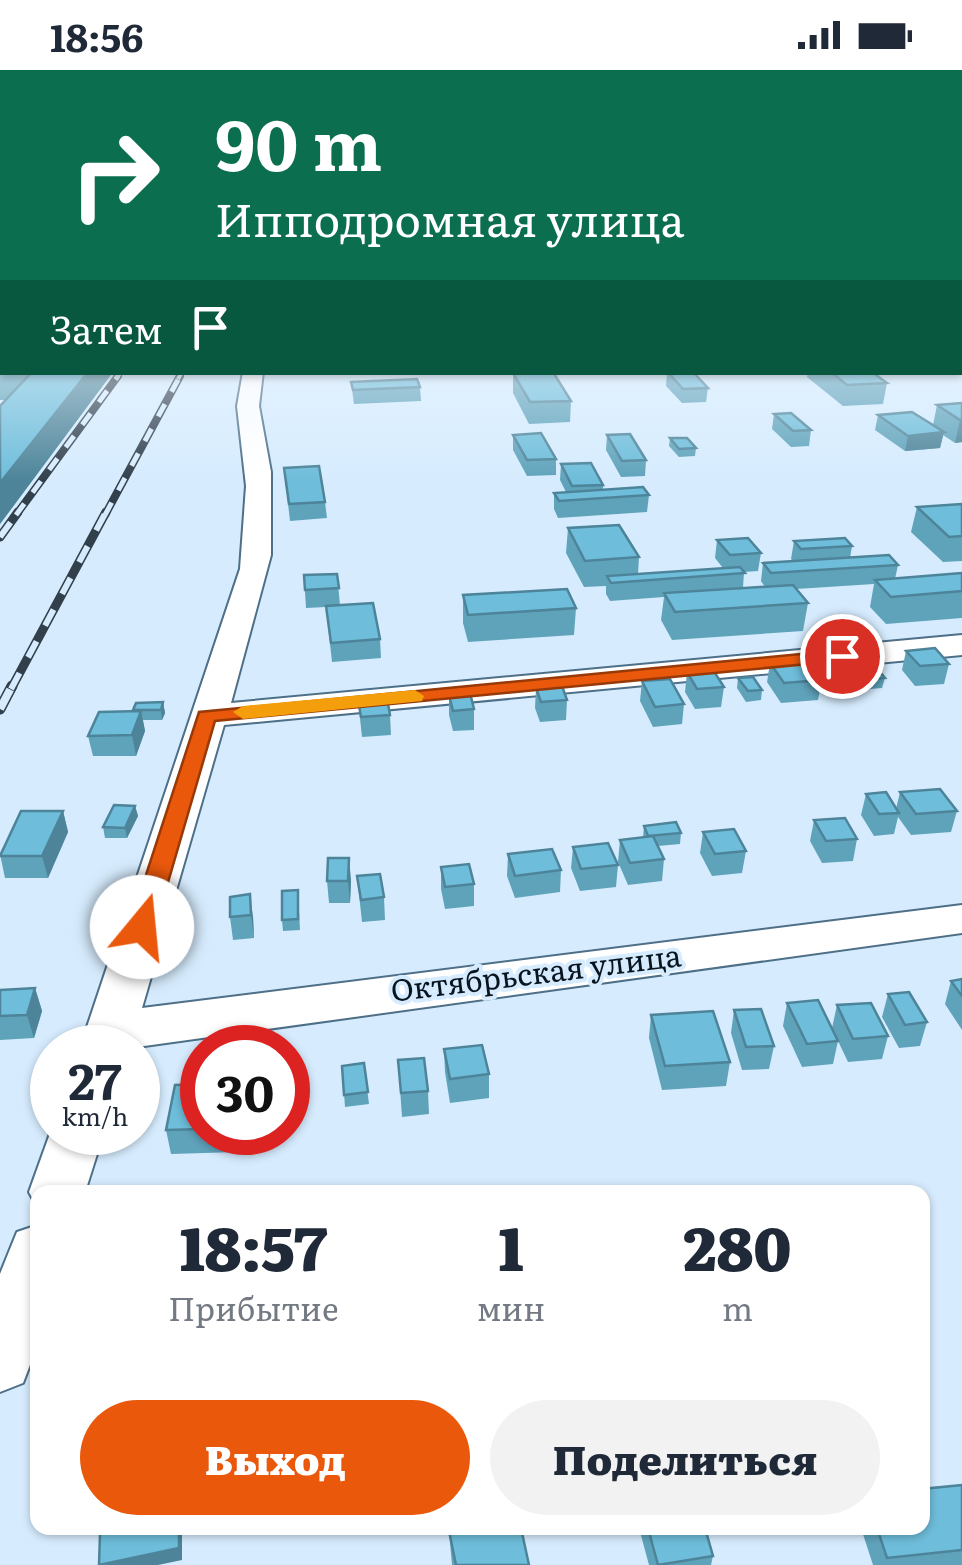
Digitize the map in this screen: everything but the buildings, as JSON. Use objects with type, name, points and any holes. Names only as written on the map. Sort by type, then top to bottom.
[{"type":"street","points":[[112,1025],[254,570],[260,536],[257,454],[245,396],[251,375]]},
{"type":"street","points":[[206,716],[962,645]]},
{"type":"street","name":"Октябрьская улица","points":[[160,1031],[962,919]]},
{"type":"street","points":[[58,1185],[68,1155]]},
{"type":"street","points":[[0,1362],[30,1274]]},
{"type":"railway","points":[[116,379],[119,375]]},
{"type":"railway","points":[[178,379],[180,375]]},
{"type":"railway","points":[[16,515],[118,376]]},
{"type":"railway","points":[[105,515],[180,376]]},
{"type":"railway","points":[[0,537],[18,512]]},
{"type":"railway","points":[[11,689],[106,512]]},
{"type":"railway","points":[[0,709],[12,686]]},
{"type":"slow traffic","points":[[243,712],[415,696]]},
{"type":"route","points":[[142,927],[206,716],[842,656]]}]
